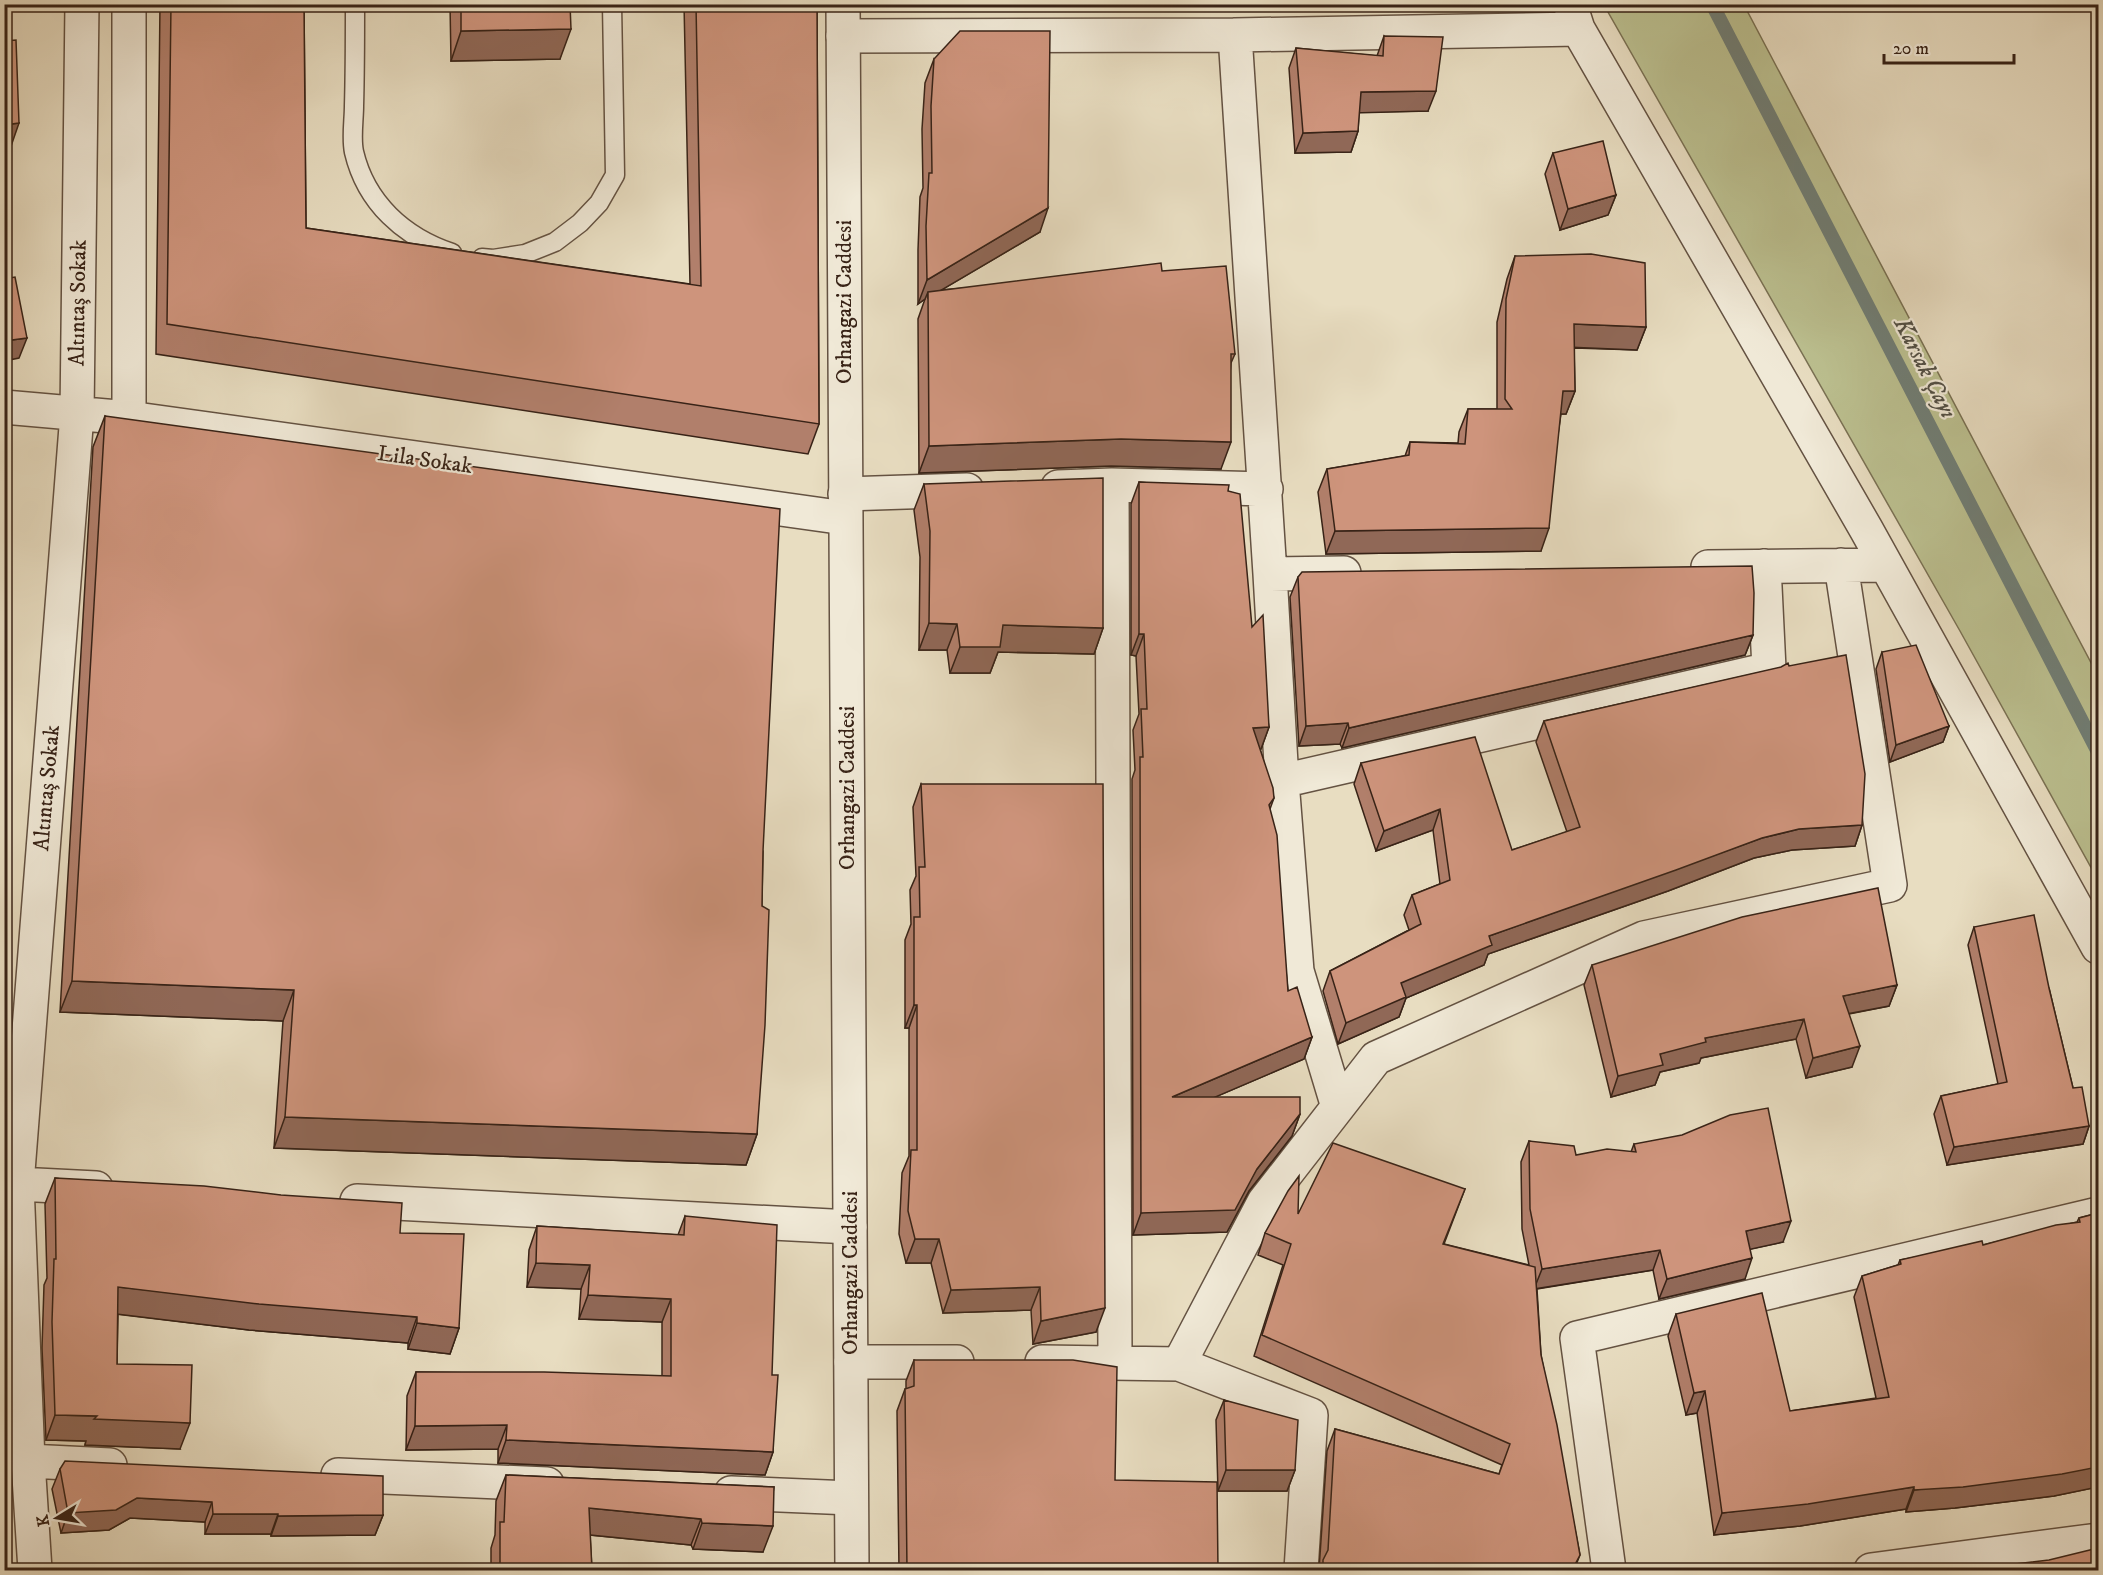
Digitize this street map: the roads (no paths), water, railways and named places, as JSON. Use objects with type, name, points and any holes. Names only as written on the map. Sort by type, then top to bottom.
[{"type":"street","name":"Altıntaş Sokak","points":[[35,1570],[28,1461],[15,1424],[11,1185],[77,414],[81,4]]},
{"type":"street","points":[[129,4],[129,418]]},
{"type":"street","points":[[843,20],[1235,35],[1574,17],[1886,565],[2098,946]]},
{"type":"street","name":"Orhangazi Caddesi","points":[[843,20],[852,1570]]},
{"type":"street","points":[[1235,35],[1266,489],[1282,781],[1297,971],[1338,1107]]},
{"type":"street","name":"Lila Sokak","points":[[4,406],[129,418],[845,506],[996,489]]},
{"type":"street","points":[[1031,488],[1112,485],[1266,489]]},
{"type":"street","points":[[1112,485],[1115,1362]]},
{"type":"street","points":[[1179,1364],[1264,1202],[1376,1058],[1644,938],[1890,885],[1841,565]]},
{"type":"street","points":[[1682,568],[1886,565]]},
{"type":"street","points":[[1282,781],[1769,669],[1764,566]]},
{"type":"street","points":[[1270,574],[1376,572]]},
{"type":"street","points":[[11,1185],[124,1189]]},
{"type":"street","points":[[327,1200],[850,1227]]},
{"type":"street","points":[[1608,1570],[1577,1338],[2098,1214]]},
{"type":"street","points":[[851,1362],[1179,1364],[1311,1415],[1301,1570]]},
{"type":"street","points":[[28,1461],[135,1466]]},
{"type":"street","points":[[314,1474],[577,1486]]},
{"type":"street","points":[[696,1491],[851,1498]]},
{"type":"street","points":[[1871,1570],[2098,1540]]},
{"type":"lane","points":[[355,4],[354,151],[364,179],[379,205],[401,228],[429,245],[459,256],[493,259],[525,254],[555,242],[580,223],[599,203],[615,175],[612,4]]},
{"type":"waterway","name":"Karsak Çayı","points":[[1712,4],[2098,752]]}]
